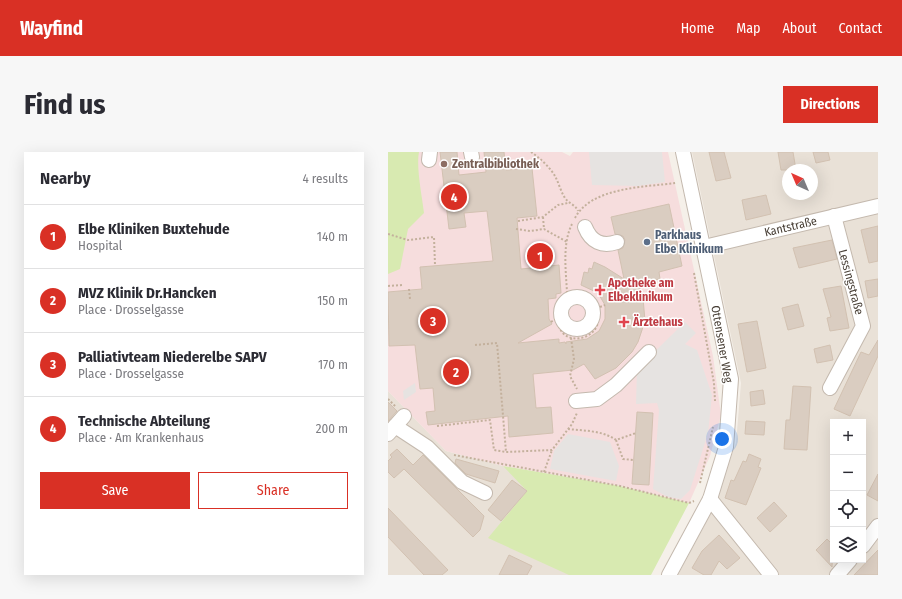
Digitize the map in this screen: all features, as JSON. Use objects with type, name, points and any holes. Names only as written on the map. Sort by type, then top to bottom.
[{"type":"street","name":"Ottensener Weg","points":[[669,575],[726,447],[730,379],[704,247],[683,152]]},
{"type":"street","name":"Kantstraße","points":[[704,247],[878,206]]},
{"type":"street","name":"Lessingstraße","points":[[830,388],[863,326],[834,216]]},
{"type":"street","points":[[585,227],[590,237],[596,242],[604,244],[617,242]]},
{"type":"street","points":[[577,401],[597,399],[616,385],[649,352]]},
{"type":"street","points":[[396,425],[427,448],[462,482],[485,493]]},
{"type":"street","points":[[703,500],[771,575]]},
{"type":"street","points":[[866,542],[878,526]]},
{"type":"street","points":[[837,575],[847,563]]},
{"type":"path","points":[[531,152],[538,157],[555,176],[563,196],[568,203],[576,207],[578,211]]},
{"type":"path","points":[[567,293],[579,291],[585,292],[595,300],[600,307],[597,327],[594,333],[581,338],[571,338],[565,335],[557,320],[556,307],[567,293],[565,264],[567,233],[578,211],[599,196],[610,192],[677,183]]},
{"type":"path","points":[[518,221],[543,217],[558,205],[568,203]]},
{"type":"path","points":[[543,217],[544,229]]},
{"type":"path","points":[[516,229],[530,231],[544,229],[567,242]]},
{"type":"path","points":[[388,234],[408,240],[434,237],[435,265]]},
{"type":"path","points":[[693,265],[714,383],[715,403]]},
{"type":"path","points":[[388,286],[402,285]]},
{"type":"path","points":[[409,289],[410,299]]},
{"type":"path","points":[[600,307],[605,305]]},
{"type":"path","points":[[557,320],[568,333],[580,334],[592,329],[598,318]]},
{"type":"path","points":[[580,334],[581,338]]},
{"type":"path","points":[[544,472],[552,450],[576,417],[576,388],[570,376],[574,359],[571,338]]},
{"type":"path","points":[[475,345],[497,343],[506,452]]},
{"type":"path","points":[[388,399],[396,425]]},
{"type":"path","points":[[437,426],[490,420],[494,450],[506,452],[552,450]]},
{"type":"path","points":[[699,486],[714,423]]},
{"type":"path","points":[[568,429],[590,431],[610,436],[616,440],[623,458],[633,460]]},
{"type":"path","points":[[616,440],[636,433]]},
{"type":"path","points":[[450,454],[620,486],[689,503],[703,500]]},
{"type":"shaded area","points":[[388,152],[562,152],[570,156],[573,152],[668,152],[713,356],[721,415],[710,456],[689,503],[620,486],[503,466],[446,451],[388,391]]},
{"type":"shaded area","points":[[589,152],[662,152],[665,182],[638,186],[592,185]]},
{"type":"shaded area","points":[[692,152],[878,152],[878,575],[678,575],[711,513],[736,443],[741,383]]},
{"type":"shaded area","points":[[685,322],[696,333],[685,344],[697,350],[712,395],[708,433],[690,490],[681,499],[668,497],[653,489],[659,410],[657,403],[636,404],[637,369]]},
{"type":"shaded area","points":[[415,383],[416,392],[404,400],[403,391]]},
{"type":"shaded area","points":[[388,391],[446,451],[503,466],[651,575],[388,575]]},
{"type":"shaded area","points":[[568,434],[610,442],[619,466],[616,481],[550,469],[554,451]]},
{"type":"green space","points":[[388,152],[419,152],[419,173],[424,213],[408,229],[400,269],[388,274]]},
{"type":"green space","points":[[503,466],[620,486],[689,503],[651,575],[569,575],[488,538],[527,491]]},
{"type":"building","points":[[440,152],[457,152],[459,175],[486,172],[484,152],[504,152],[506,170],[532,168],[537,216],[517,218],[521,269],[559,265],[561,293],[556,294],[556,298],[548,299],[549,319],[552,324],[518,343],[559,339],[559,343],[565,342],[566,344],[566,342],[587,339],[599,331],[605,319],[605,305],[598,293],[581,285],[584,272],[588,273],[589,268],[592,269],[594,262],[624,279],[618,250],[623,248],[625,240],[623,236],[615,234],[611,217],[669,204],[682,266],[659,272],[660,279],[638,283],[643,298],[645,321],[638,342],[632,352],[616,368],[595,379],[584,364],[573,370],[533,374],[536,408],[551,407],[553,433],[509,437],[508,416],[428,425],[426,412],[435,411],[433,388],[420,389],[415,345],[389,346],[388,292],[422,289],[420,267],[493,261],[487,211],[464,213],[466,227],[449,229]]},
{"type":"building","points":[[709,152],[724,152],[731,178],[716,181]]},
{"type":"building","points":[[778,152],[793,152],[795,164],[782,164],[781,170]]},
{"type":"building","points":[[813,152],[828,152],[830,160],[816,163]]},
{"type":"building","points":[[766,195],[771,214],[746,220],[742,200]]},
{"type":"building","points":[[878,226],[878,261],[869,263],[861,230]]},
{"type":"building","points":[[832,240],[837,259],[799,268],[793,248]]},
{"type":"building","points":[[878,279],[878,296],[868,298],[865,281]]},
{"type":"building","points":[[841,286],[849,328],[830,331],[827,318],[831,317],[823,289]]},
{"type":"building","points":[[798,304],[804,326],[788,330],[782,308]]},
{"type":"building","points":[[757,321],[766,368],[747,372],[738,324]]},
{"type":"building","points":[[878,340],[878,356],[850,416],[834,409],[861,352],[869,355]]},
{"type":"building","points":[[830,345],[833,360],[817,363],[814,349]]},
{"type":"building","points":[[793,386],[811,387],[807,450],[784,449],[786,420],[790,420]]},
{"type":"building","points":[[763,390],[765,404],[751,406],[750,392]]},
{"type":"building","points":[[388,402],[397,411],[388,421]]},
{"type":"building","points":[[637,412],[653,413],[649,485],[632,484]]},
{"type":"building","points":[[746,421],[765,422],[764,435],[745,434]]},
{"type":"building","points":[[397,449],[413,465],[423,455],[484,516],[480,530],[473,537],[404,469],[394,478],[388,472],[388,461],[392,457],[390,455]]},
{"type":"building","points":[[749,454],[761,459],[758,467],[761,468],[746,505],[725,498],[731,480],[734,481],[743,461],[746,462]]},
{"type":"building","points":[[456,459],[499,471],[495,483],[466,474],[455,463]]},
{"type":"building","points":[[878,474],[878,501],[867,495]]},
{"type":"building","points":[[512,480],[527,491],[501,521],[488,510]]},
{"type":"building","points":[[774,502],[787,516],[770,532],[757,518]]},
{"type":"building","points":[[388,508],[448,570],[442,575],[424,575],[388,537]]},
{"type":"building","points":[[719,535],[740,558],[727,569],[719,561],[711,575],[704,575],[692,568],[702,551]]},
{"type":"building","points":[[827,539],[830,542],[830,563],[832,563],[832,567],[816,550]]},
{"type":"building","points":[[878,550],[878,575],[854,575],[866,563]]},
{"type":"building","points":[[509,555],[532,566],[527,575],[499,575]]},
{"type":"place","name":"Zentralbibliothek","points":[[444,164]]},
{"type":"place","name":"Technische Abteilung","points":[[454,197]]},
{"type":"place","name":"Parkhaus Elbe Klinikum","points":[[647,242]]},
{"type":"place","name":"Elbe Kliniken Buxtehude","points":[[540,256]]},
{"type":"place","name":"Apotheke am Elbeklinikum","points":[[600,290]]},
{"type":"place","name":"Palliativteam Niederelbe SAPV","points":[[433,321]]},
{"type":"place","name":"Ärztehaus","points":[[624,322]]},
{"type":"place","name":"MVZ Klinik Dr.Hancken","points":[[456,372]]}]
